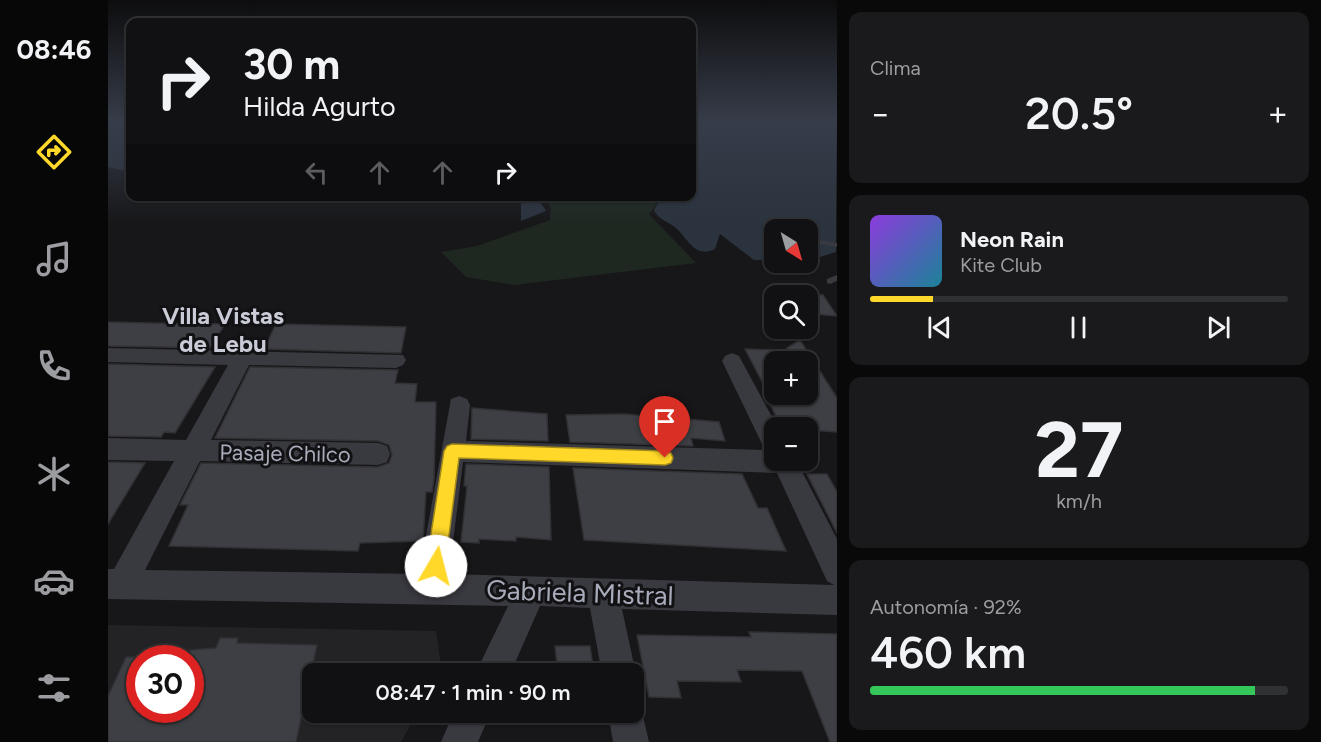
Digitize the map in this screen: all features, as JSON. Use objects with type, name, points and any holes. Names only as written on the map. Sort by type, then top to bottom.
[{"type":"street","points":[[108,355],[241,360],[396,360]]},
{"type":"street","points":[[115,584],[241,360]]},
{"type":"street","points":[[732,361],[764,424]]},
{"type":"street","points":[[432,589],[459,405]]},
{"type":"street","name":"Pasaje Chilco","points":[[108,449],[378,454]]},
{"type":"street","points":[[452,451],[764,455]]},
{"type":"street","points":[[788,471],[837,571]]},
{"type":"street","name":"Gabriela Mistral","points":[[115,584],[531,591],[837,600]]},
{"type":"street","points":[[497,663],[531,591]]},
{"type":"street","points":[[603,593],[616,663]]},
{"type":"street","points":[[459,742],[468,723]]},
{"type":"street","points":[[628,723],[631,742]]},
{"type":"lane","points":[[823,242],[837,245]]},
{"type":"shaded area","points":[[547,201],[658,201],[649,214],[696,263],[514,285],[466,277],[441,252],[477,246],[550,220],[551,208]]},
{"type":"shaded area","points":[[108,625],[436,631],[441,663],[302,663],[302,723],[411,723],[401,742],[108,742]]},
{"type":"water","points":[[108,155],[126,155],[126,171],[108,167]]},
{"type":"water","points":[[696,155],[836,155],[836,252],[818,258],[818,219],[764,219],[764,260],[754,260],[720,234],[715,249],[697,250],[676,228],[658,216],[654,210],[658,201],[696,201]]},
{"type":"water","points":[[521,201],[540,201],[546,211],[521,221]]},
{"type":"building","points":[[818,295],[823,295],[837,316],[818,314]]},
{"type":"building","points":[[108,322],[225,324],[210,348],[108,346]]},
{"type":"building","points":[[276,324],[406,327],[401,353],[264,349]]},
{"type":"building","points":[[800,340],[807,351],[789,351],[787,348]]},
{"type":"building","points":[[745,349],[774,350],[764,351],[764,385]]},
{"type":"building","points":[[108,364],[215,367],[175,433],[164,432],[161,437],[108,436]]},
{"type":"building","points":[[250,367],[398,370],[395,383],[417,384],[415,402],[436,402],[434,479],[432,492],[426,492],[423,541],[360,543],[358,551],[169,546],[188,505],[180,505],[201,463],[378,467],[389,463],[392,455],[389,445],[378,441],[215,438]]},
{"type":"building","points":[[818,368],[837,398],[837,432],[818,431],[818,417],[776,417],[771,406],[818,405]]},
{"type":"building","points":[[472,408],[547,414],[548,441],[471,439]]},
{"type":"building","points":[[662,409],[684,411],[686,419],[719,422],[725,441],[691,438],[693,446],[570,442],[566,415],[625,414],[664,418]]},
{"type":"building","points":[[108,462],[145,463],[108,524]]},
{"type":"building","points":[[466,464],[549,467],[551,540],[516,537],[516,541],[479,539],[479,543],[461,542],[467,486],[464,486]]},
{"type":"building","points":[[573,468],[742,474],[758,508],[767,508],[786,551],[584,540]]},
{"type":"building","points":[[807,474],[827,474],[837,492],[837,533]]},
{"type":"building","points":[[749,632],[837,634],[837,742],[830,742],[802,671],[737,670],[741,682],[677,681],[681,698],[649,697],[637,635],[751,637]]},
{"type":"building","points":[[220,638],[238,638],[237,643],[317,645],[313,663],[302,663],[302,714],[296,742],[108,742],[108,696],[126,657],[126,723],[204,723],[204,649],[216,648]]},
{"type":"building","points":[[555,646],[590,646],[592,663],[557,663]]},
{"type":"district","name":"Villa Vistas de Lebu","points":[[223,330]]},
{"type":"route","points":[[436,566],[452,451],[665,458]]}]
